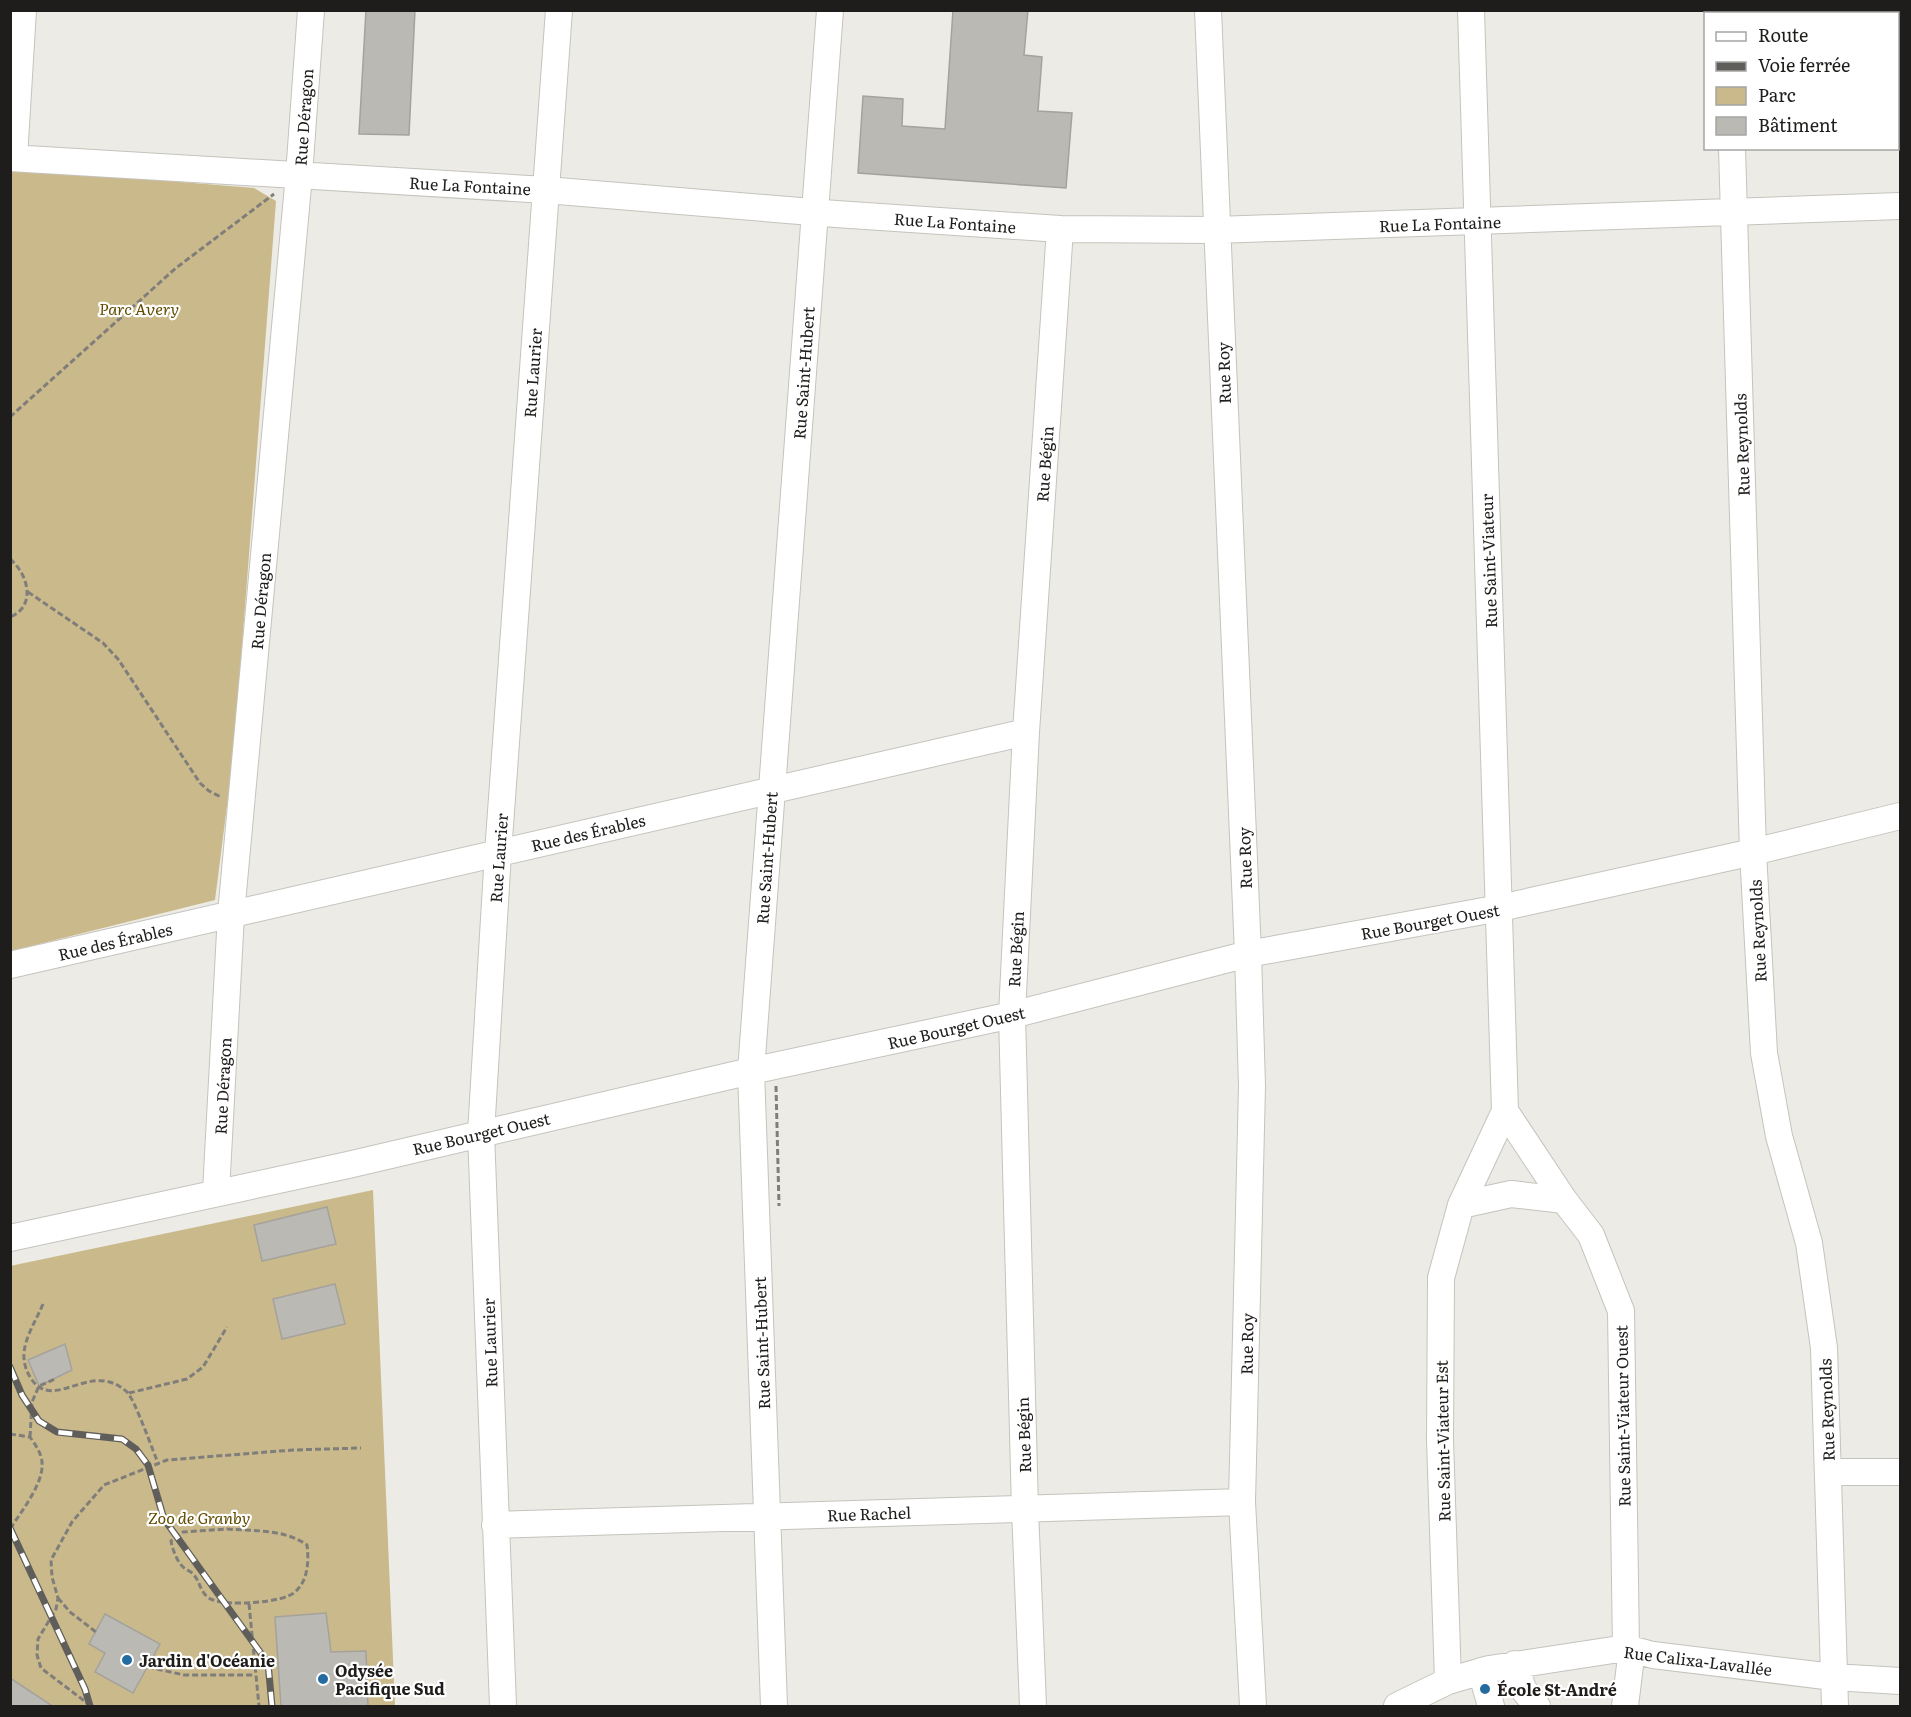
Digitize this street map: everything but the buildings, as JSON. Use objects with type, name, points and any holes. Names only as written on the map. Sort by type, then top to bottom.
[{"type":"street","points":[[12,158],[23,10]]},
{"type":"street","name":"Rue Déragon","points":[[216,1192],[231,914],[299,175],[311,10]]},
{"type":"street","name":"Rue Laurier","points":[[503,1707],[481,1133],[498,853],[559,10]]},
{"type":"street","name":"Rue Saint-Hubert","points":[[774,1707],[767,1516],[763,1069],[771,790],[831,10]]},
{"type":"street","name":"Rue Roy","points":[[1208,10],[1252,1086],[1242,1502],[1253,1707]]},
{"type":"street","name":"Rue Saint-Viateur","points":[[1471,10],[1505,1112]]},
{"type":"street","name":"Rue Reynolds","points":[[1732,150],[1753,852],[1764,1053],[1779,1136],[1809,1243],[1824,1348],[1834,1707]]},
{"type":"street","name":"Rue La Fontaine","points":[[12,158],[546,190],[1060,229],[1217,231],[1900,207]]},
{"type":"street","name":"Rue Bégin","points":[[1034,1707],[1025,1509],[1012,1015],[1026,732],[1060,229]]},
{"type":"street","name":"Rue des Érables","points":[[10,964],[1026,732]]},
{"type":"street","name":"Rue Bourget Ouest","points":[[10,1238],[348,1165],[763,1069],[1012,1015],[1248,954],[1500,908],[1753,852],[1900,816]]},
{"type":"street","name":"Rue Saint-Viateur Ouest","points":[[1505,1112],[1564,1200],[1591,1235],[1620,1311],[1629,1649],[1625,1706]]},
{"type":"street","name":"Rue Saint-Viateur Est","points":[[1448,1681],[1440,1440],[1441,1278],[1461,1205],[1505,1112]]},
{"type":"street","points":[[1461,1205],[1511,1194],[1564,1200]]},
{"type":"street","points":[[1828,1472],[1900,1472]]},
{"type":"street","name":"Rue Rachel","points":[[495,1525],[1242,1502]]},
{"type":"street","name":"Rue Calixa-Lavallée","points":[[1397,1707],[1448,1681],[1481,1671],[1515,1664],[1629,1649],[1833,1677],[1900,1682]]},
{"type":"street","points":[[1515,1664],[1523,1689],[1537,1707]]},
{"type":"street","points":[[1481,1671],[1491,1707]]},
{"type":"path","points":[[10,417],[176,268],[299,175]]},
{"type":"path","points":[[10,559],[19,567],[25,578],[28,592],[23,606],[14,616],[10,617]]},
{"type":"path","points":[[28,592],[103,643],[118,659],[200,783],[220,797],[241,801]]},
{"type":"path","points":[[763,1069],[779,1209]]},
{"type":"path","points":[[43,1304],[23,1348],[22,1359],[25,1370],[38,1388],[53,1391],[96,1379],[114,1383],[129,1393],[158,1463]]},
{"type":"path","points":[[129,1393],[187,1378],[203,1367],[226,1327]]},
{"type":"path","points":[[10,1529],[36,1487],[43,1464],[37,1447],[30,1437],[32,1402],[39,1386],[55,1379]]},
{"type":"path","points":[[10,1434],[30,1437]]},
{"type":"path","points":[[96,1632],[70,1612],[58,1598],[52,1577],[51,1560],[72,1522],[104,1485],[166,1460],[293,1450],[361,1448]]},
{"type":"path","points":[[227,1529],[271,1532],[299,1539],[307,1545],[309,1560],[305,1577],[294,1593],[249,1604],[212,1600],[200,1589],[194,1575],[182,1566],[171,1541],[183,1532],[227,1529]]},
{"type":"path","points":[[58,1598],[56,1609],[38,1639],[37,1655],[41,1668],[91,1707]]},
{"type":"path","points":[[249,1604],[259,1707]]},
{"type":"path","points":[[148,1667],[184,1675],[255,1675]]},
{"type":"green space","name":"Parc Avery","points":[[10,168],[254,188],[276,201],[234,751],[215,900],[11,951]]},
{"type":"green space","name":"Zoo de Granby","points":[[373,1190],[395,1706],[11,1706],[10,1266]]},
{"type":"railway","points":[[10,1367],[22,1395],[39,1421],[57,1432],[122,1439],[136,1449],[148,1465],[164,1519],[268,1663],[272,1706]]},
{"type":"railway","points":[[10,1528],[85,1689],[90,1706]]},
{"type":"place","name":"Jardin d'Océanie","points":[[127,1660]]},
{"type":"place","name":"Odysée Pacifique Sud","points":[[323,1679]]},
{"type":"place","name":"École St-André","points":[[1485,1689]]}]
